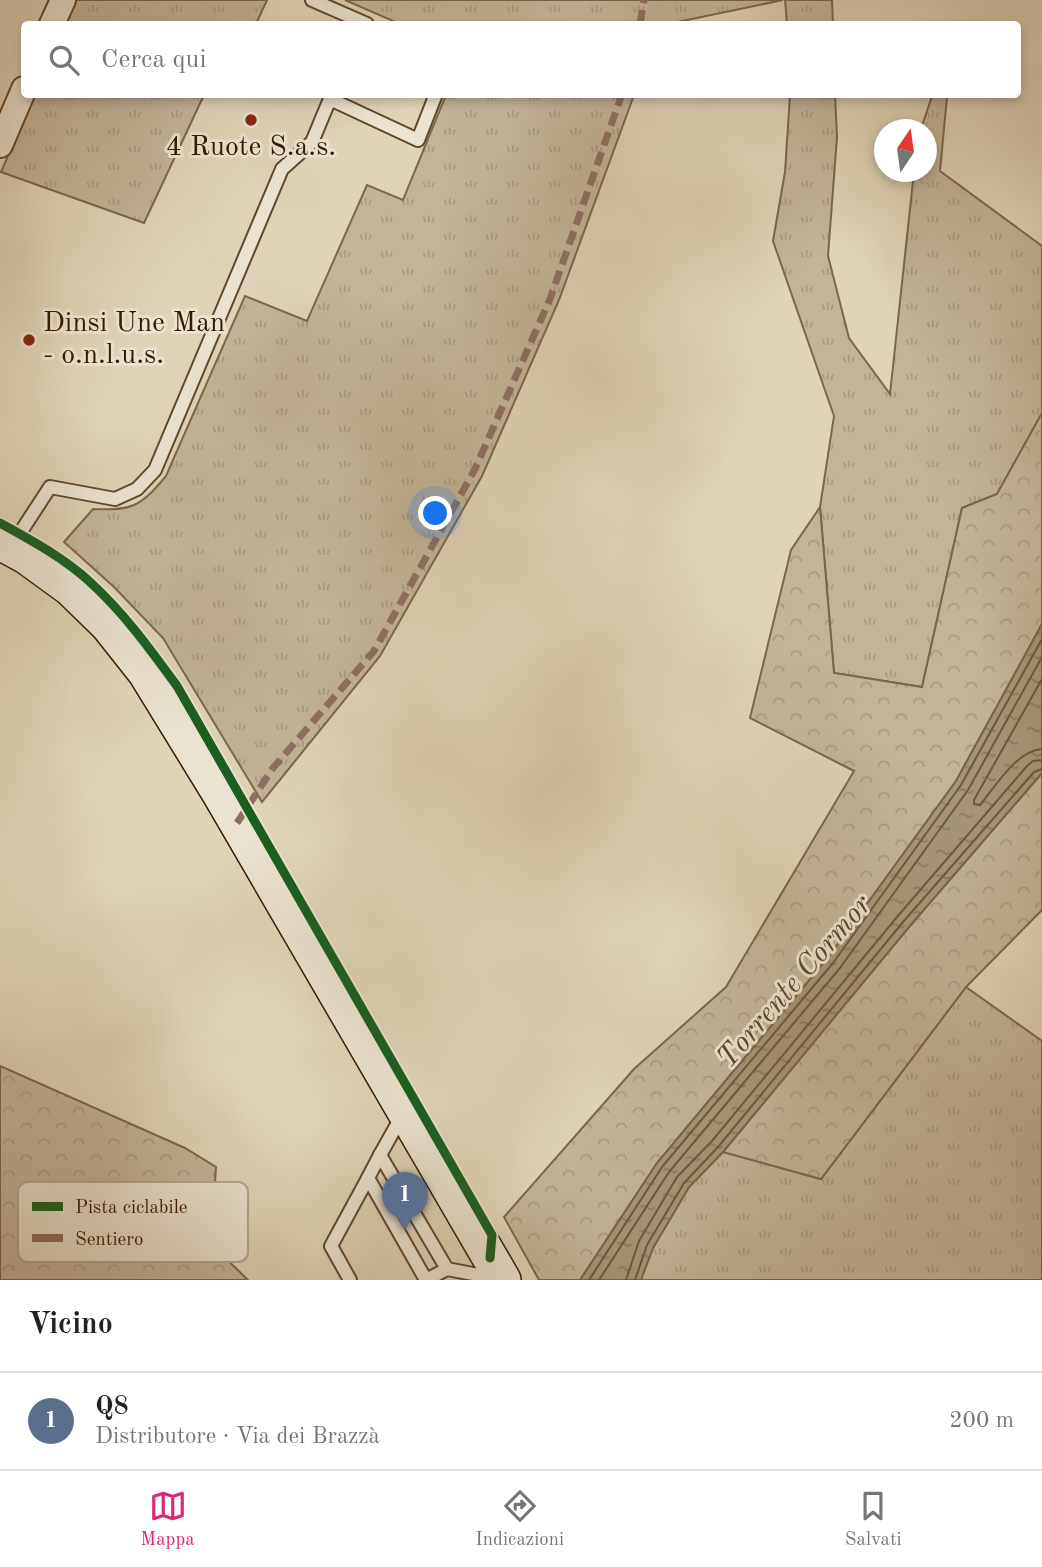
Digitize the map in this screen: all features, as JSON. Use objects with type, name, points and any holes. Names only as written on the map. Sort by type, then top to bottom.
[{"type":"main road","points":[[6,545],[70,588],[108,625],[146,673],[225,802],[503,1280]]},
{"type":"street","points":[[53,21],[62,0]]},
{"type":"street","points":[[0,145],[21,96]]},
{"type":"lane","points":[[312,0],[357,21]]},
{"type":"lane","points":[[6,545],[50,487],[115,499],[137,489],[155,470],[282,169],[312,142],[331,98]]},
{"type":"lane","points":[[333,98],[418,140],[434,98]]},
{"type":"lane","points":[[350,1280],[331,1246],[405,1110]]},
{"type":"lane","points":[[380,1155],[447,1269]]},
{"type":"lane","points":[[368,1178],[426,1280],[447,1269],[503,1280]]},
{"type":"green space","points":[[75,0],[267,0],[257,21],[66,21]]},
{"type":"green space","points":[[345,0],[783,0],[682,21],[393,21]]},
{"type":"green space","points":[[785,0],[832,0],[833,21],[787,21]]},
{"type":"green space","points":[[33,98],[203,98],[144,223],[1,172]]},
{"type":"green space","points":[[445,98],[633,98],[559,300],[482,476],[380,656],[262,802],[163,638],[114,587],[64,542],[93,509],[118,509],[135,505],[150,494],[166,476],[245,296],[307,321],[367,185],[403,200]]},
{"type":"green space","points":[[790,98],[835,98],[837,137],[828,256],[849,338],[890,394],[913,182],[937,182],[937,119],[924,119],[931,98],[947,98],[940,171],[1042,246],[1042,413],[997,494],[962,508],[922,687],[834,673],[820,507],[834,416],[773,241],[785,172]]},
{"type":"green space","points":[[1042,413],[1042,624],[956,781],[827,959],[657,1163],[580,1280],[539,1280],[504,1217],[634,1069],[726,987],[854,771],[750,718],[791,550],[820,507],[834,673],[922,687],[962,508],[997,494]]},
{"type":"green space","points":[[1042,773],[1042,910],[966,987],[821,1179],[723,1152],[909,927]]},
{"type":"green space","points":[[966,987],[1042,1041],[1042,1280],[640,1280],[653,1248],[689,1187],[723,1152],[821,1179]]},
{"type":"green space","points":[[0,1066],[185,1148],[216,1167],[215,1182],[18,1182],[18,1262],[230,1262],[248,1280],[0,1280]]},
{"type":"water","points":[[1042,624],[1042,773],[909,927],[723,1152],[689,1187],[653,1248],[641,1280],[580,1280],[657,1163],[827,959],[956,781]]},
{"type":"marked path","points":[[640,21],[644,0]]},
{"type":"marked path","points":[[237,823],[273,768],[374,651],[475,469],[550,299],[621,98]]},
{"type":"cycle path","points":[[0,523],[58,557],[90,582],[147,645],[177,686],[492,1235],[490,1258]]},
{"type":"place","name":"4 Ruote S.a.s.","points":[[251,120]]},
{"type":"place","name":"Dinsi Une Man - o.n.l.u.s.","points":[[29,340]]},
{"type":"place","name":"Q8","points":[[405,1230]]},
{"type":"water label","name":"Torrente Cormor","points":[[795,982]]}]
